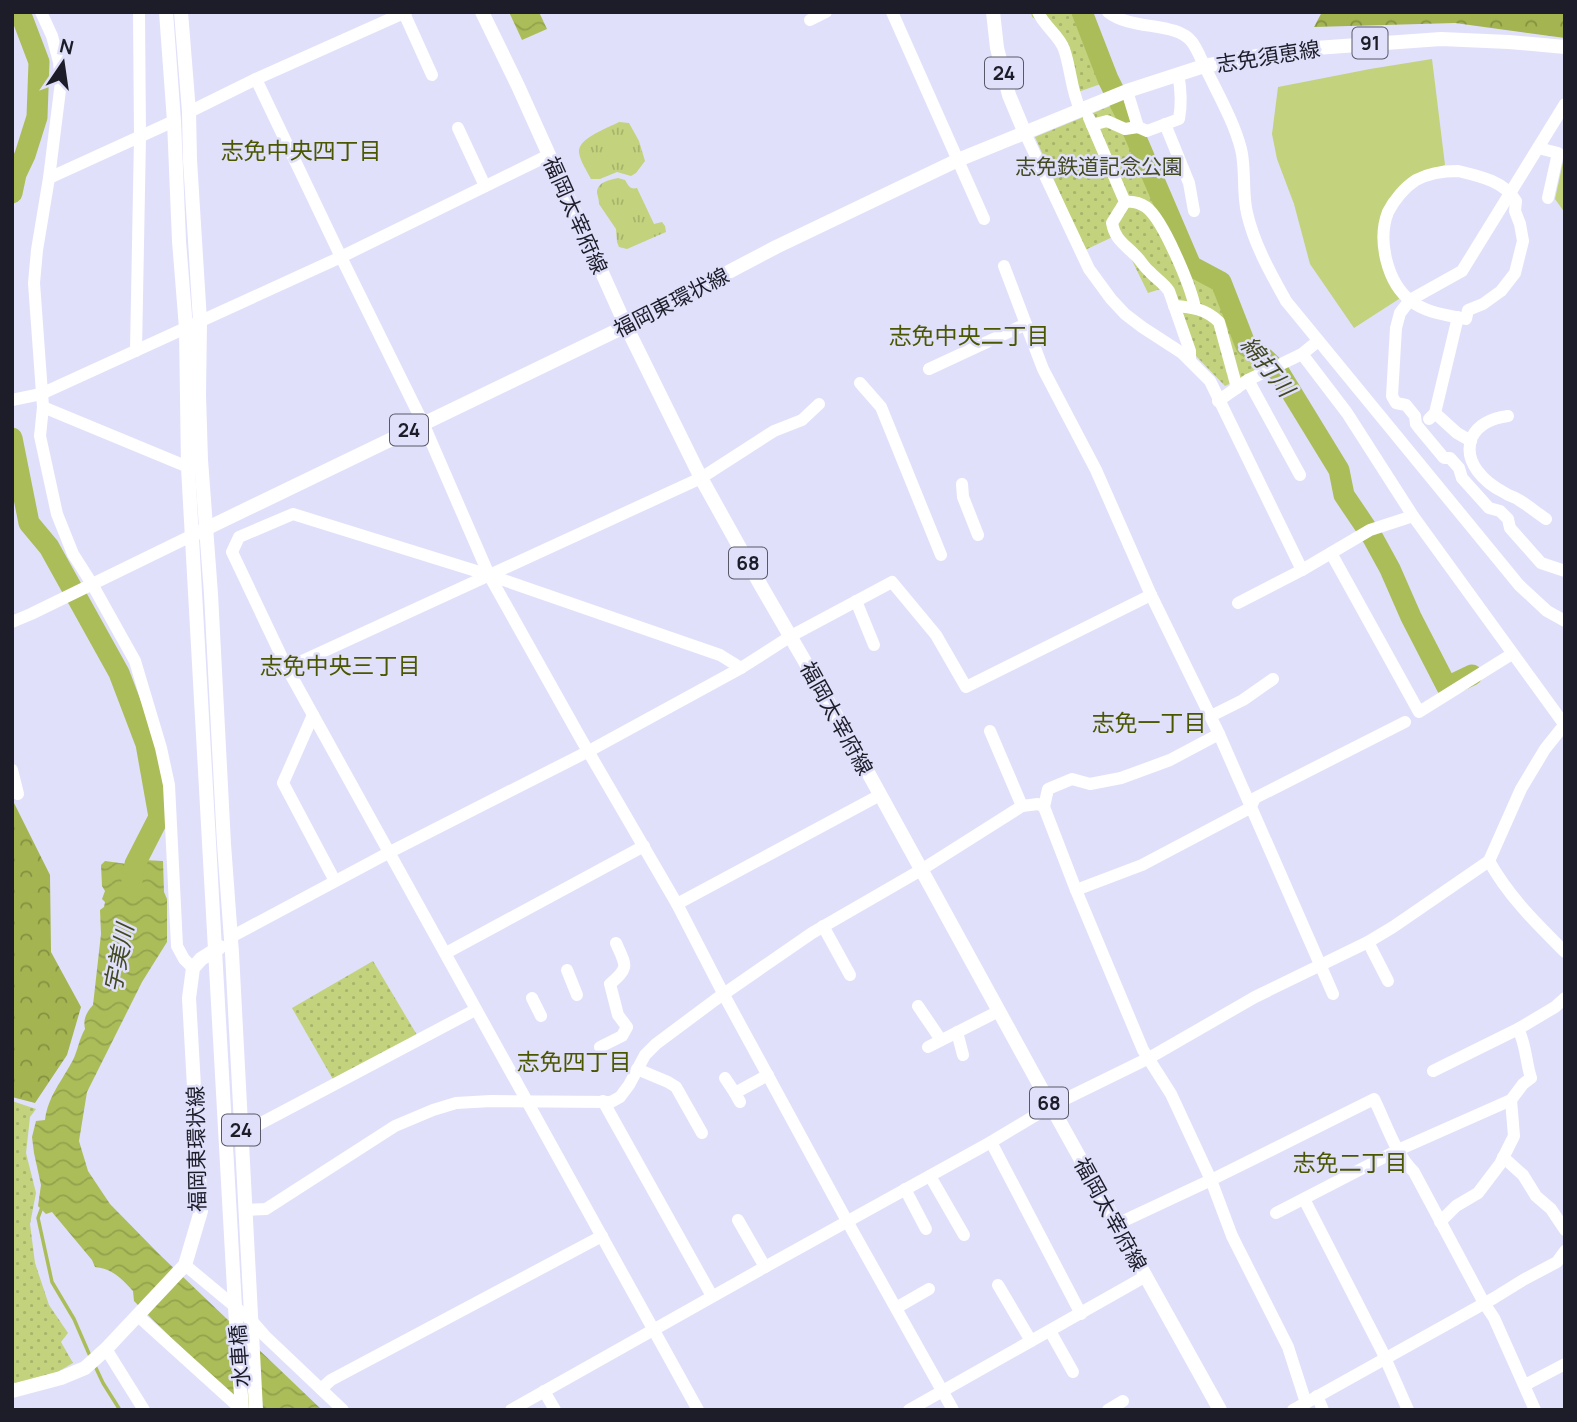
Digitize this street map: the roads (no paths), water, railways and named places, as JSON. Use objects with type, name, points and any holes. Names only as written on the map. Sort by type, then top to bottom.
[{"type":"main road","name":"福岡東環状線","points":[[166,12],[186,328],[188,467],[236,1310]]},
{"type":"main road","name":"福岡東環状線","points":[[181,12],[200,321],[201,460],[231,937],[251,1322]]},
{"type":"main road","name":"福岡太宰府線","points":[[482,12],[626,326],[701,478],[922,870],[1220,1410]]},
{"type":"main road","name":"24","points":[[993,12],[1009,95],[1024,131]]},
{"type":"main road","name":"志免須恵線","points":[[1024,131],[1087,118],[1126,91],[1204,66],[1288,50],[1441,39],[1565,47]]},
{"type":"main road","name":"福岡東環状線","points":[[193,535],[626,326],[776,247],[958,159],[1024,131]]},
{"type":"main road","points":[[193,968],[231,937]]},
{"type":"main road","name":"福岡東環状線","points":[[12,1391],[61,1378],[85,1367],[104,1351],[182,1268],[201,1211],[189,998],[193,968]]},
{"type":"main road","name":"水車橋","points":[[236,1310],[242,1407]]},
{"type":"main road","name":"水車橋","points":[[251,1322],[256,1410]]},
{"type":"street","points":[[41,12],[52,36],[61,82],[34,283],[40,436],[57,513],[73,554],[135,661],[161,748],[169,785],[177,946],[193,968]]},
{"type":"street","points":[[136,351],[141,137],[139,12]]},
{"type":"street","points":[[810,20],[826,12]]},
{"type":"street","points":[[892,12],[984,219]]},
{"type":"street","points":[[1038,12],[1063,47],[1075,98],[1087,118],[1125,202]]},
{"type":"street","points":[[1108,12],[1132,24],[1179,33],[1191,41],[1226,110],[1241,150],[1246,212],[1261,256],[1286,300],[1518,585],[1546,611],[1565,621]]},
{"type":"street","points":[[189,112],[405,13],[432,75]]},
{"type":"street","points":[[1087,118],[1107,121],[1125,129],[1138,127],[1147,131],[1179,119],[1181,89],[1178,74]]},
{"type":"street","points":[[256,79],[423,423],[489,575],[677,904],[847,1221],[953,1410]]},
{"type":"street","points":[[1126,91],[1138,127]]},
{"type":"street","points":[[1557,573],[1541,563],[1510,528],[1508,519],[1500,511],[1489,508],[1462,478],[1455,463],[1450,458],[1444,458],[1419,428],[1415,416],[1406,405],[1396,403],[1392,396],[1396,328],[1400,313],[1410,300],[1462,271],[1565,104]]},
{"type":"street","points":[[49,178],[174,121]]},
{"type":"street","points":[[1165,124],[1189,183],[1194,211]]},
{"type":"street","points":[[458,128],[485,186]]},
{"type":"street","points":[[1024,131],[1089,269],[1111,299],[1125,314],[1190,360],[1210,381],[1302,570]]},
{"type":"street","points":[[1538,148],[1558,153],[1548,198]]},
{"type":"street","points":[[12,400],[39,399],[136,351],[341,257],[549,155]]},
{"type":"street","points":[[1458,171],[1480,176],[1510,192],[1516,201],[1515,211],[1523,241],[1515,273],[1501,291],[1483,304],[1468,310],[1466,319],[1426,310],[1410,300],[1394,282],[1386,259],[1384,236],[1388,213],[1402,192],[1418,179],[1439,172],[1458,171]]},
{"type":"street","points":[[1125,202],[1132,201],[1146,207],[1160,223],[1184,275],[1195,308]]},
{"type":"street","points":[[1125,202],[1112,223],[1113,231],[1118,241],[1137,255],[1149,272],[1164,283],[1191,351],[1190,360]]},
{"type":"street","points":[[1004,266],[1044,369],[1096,470],[1151,595],[1211,716],[1333,994]]},
{"type":"street","points":[[1174,306],[1195,308],[1212,314],[1219,322],[1237,388]]},
{"type":"street","points":[[1458,317],[1432,416],[1471,441]]},
{"type":"street","points":[[929,369],[1026,324]]},
{"type":"street","points":[[1219,401],[1248,380],[1302,354],[1318,341]]},
{"type":"street","points":[[511,1410],[1051,1106],[1149,1058],[1255,998],[1368,943],[1489,861],[1521,789],[1564,724],[1413,516],[1347,413],[1302,354]]},
{"type":"street","points":[[1248,380],[1300,475]]},
{"type":"street","points":[[860,383],[881,407],[941,555]]},
{"type":"street","points":[[39,399],[188,467]]},
{"type":"street","points":[[287,668],[701,478],[774,431],[802,420],[819,404]]},
{"type":"street","points":[[1508,416],[1496,418],[1478,429],[1471,441],[1471,460],[1483,478],[1546,519]]},
{"type":"street","points":[[962,484],[963,497],[978,535]]},
{"type":"street","points":[[698,1410],[287,668],[232,552],[239,537],[293,514],[489,575],[720,655],[741,667]]},
{"type":"street","points":[[1238,604],[1370,530],[1413,516]]},
{"type":"street","points":[[12,621],[193,535]]},
{"type":"street","points":[[1331,553],[1419,712],[1512,654]]},
{"type":"street","points":[[231,937],[390,852],[589,751],[892,582],[936,635],[966,687],[1151,595]]},
{"type":"street","points":[[856,601],[874,645]]},
{"type":"street","points":[[1211,716],[1243,701],[1273,679]]},
{"type":"street","points":[[313,715],[283,783],[335,881]]},
{"type":"street","points":[[1076,890],[1142,864],[1250,808],[1255,798],[1405,722]]},
{"type":"street","points":[[990,731],[1022,806]]},
{"type":"street","points":[[1219,734],[1170,760],[1121,778],[1090,784],[1072,779],[1048,789],[1044,807],[1143,1051],[1171,1094],[1211,1180],[1232,1236],[1288,1347],[1311,1400],[1323,1410]]},
{"type":"street","points":[[12,770],[18,794]]},
{"type":"street","points":[[677,904],[880,795]]},
{"type":"street","points":[[245,1210],[266,1209],[379,1135],[407,1120],[456,1103],[611,1102],[620,1097],[645,1055],[656,1044],[823,926],[922,870],[1022,806],[1038,804],[1044,807]]},
{"type":"street","points":[[446,953],[644,846]]},
{"type":"street","points":[[1489,861],[1502,884],[1525,912],[1565,952]]},
{"type":"street","points":[[823,926],[850,975]]},
{"type":"street","points":[[600,1047],[622,1036],[627,1027],[618,1015],[610,984],[623,972],[625,964],[616,943]]},
{"type":"street","points":[[1368,943],[1388,981]]},
{"type":"street","points":[[567,970],[577,995]]},
{"type":"street","points":[[532,998],[541,1016]]},
{"type":"street","points":[[1433,1070],[1518,1030],[1565,998]]},
{"type":"street","points":[[918,1006],[941,1040]]},
{"type":"street","points":[[241,1130],[250,1129],[475,1010]]},
{"type":"street","points":[[928,1047],[999,1011]]},
{"type":"street","points":[[1276,1213],[1398,1150],[1511,1100],[1523,1084],[1531,1079],[1522,1036],[1518,1030]]},
{"type":"street","points":[[957,1032],[963,1055]]},
{"type":"street","points":[[638,1069],[676,1087],[702,1133]]},
{"type":"street","points":[[725,1078],[737,1098],[768,1075]]},
{"type":"street","points":[[1117,1224],[1374,1099],[1398,1150],[1414,1172],[1494,1318],[1535,1410]]},
{"type":"street","points":[[1440,1222],[1456,1206],[1478,1193],[1503,1157],[1514,1136],[1511,1100]]},
{"type":"street","points":[[603,1101],[712,1296]]},
{"type":"street","points":[[991,1142],[1081,1314]]},
{"type":"street","points":[[1503,1157],[1523,1175],[1536,1196],[1551,1209],[1565,1230]]},
{"type":"street","points":[[930,1175],[964,1235]]},
{"type":"street","points":[[905,1189],[926,1228]]},
{"type":"street","points":[[1304,1199],[1408,1410]]},
{"type":"street","points":[[738,1220],[765,1267]]},
{"type":"street","points":[[321,1389],[331,1380],[602,1236]]},
{"type":"street","points":[[1293,1410],[1522,1280],[1562,1262]]},
{"type":"street","points":[[182,1268],[251,1322],[342,1410]]},
{"type":"street","points":[[909,1410],[1146,1276]]},
{"type":"street","points":[[998,1285],[1031,1341]]},
{"type":"street","points":[[896,1308],[929,1289]]},
{"type":"street","points":[[139,1313],[242,1407]]},
{"type":"street","points":[[1050,1331],[1073,1372]]},
{"type":"street","points":[[104,1351],[144,1410]]},
{"type":"street","points":[[1525,1385],[1565,1363]]},
{"type":"street","points":[[544,1391],[555,1410]]},
{"type":"street","points":[[1108,1410],[1123,1402]]},
{"type":"water","points":[[509,12],[539,12],[547,29],[522,40]]},
{"type":"water","points":[[144,860],[163,861],[164,892],[167,899],[167,942],[142,982],[87,1092],[79,1141],[88,1171],[110,1204],[322,1410],[249,1410],[134,1301],[133,1291],[125,1282],[112,1272],[95,1267],[52,1212],[46,1214],[38,1206],[41,1185],[32,1137],[36,1121],[45,1120],[52,1096],[73,1060],[85,1029],[86,1016],[93,1005],[101,934],[100,910],[105,902],[102,899],[105,891],[102,886],[101,865],[105,861],[127,864]]},
{"type":"waterway","name":"宇美川","points":[[12,193],[16,174],[37,117],[39,62],[20,12]]},
{"type":"waterway","name":"綿打川","points":[[1082,12],[1108,79],[1191,266],[1221,282],[1246,346],[1279,372],[1339,470],[1344,495],[1390,569],[1447,687],[1472,675]]},
{"type":"waterway","name":"宇美川","points":[[12,438],[29,523],[49,547],[119,673],[146,744],[159,817],[135,864],[131,887]]},
{"type":"waterway","points":[[42,1207],[38,1218],[52,1282],[74,1319],[90,1356]]},
{"type":"waterway","points":[[95,1366],[120,1410]]},
{"type":"district","name":"志免中央四丁目","points":[[301,150]]},
{"type":"district","name":"志免中央二丁目","points":[[969,335]]},
{"type":"district","name":"志免中央三丁目","points":[[340,665]]},
{"type":"district","name":"志免一丁目","points":[[1149,722]]},
{"type":"district","name":"志免四丁目","points":[[574,1061]]},
{"type":"district","name":"志免二丁目","points":[[1350,1162]]},
{"type":"park label","name":"志免鉄道記念公園","points":[[1099,166]]}]
